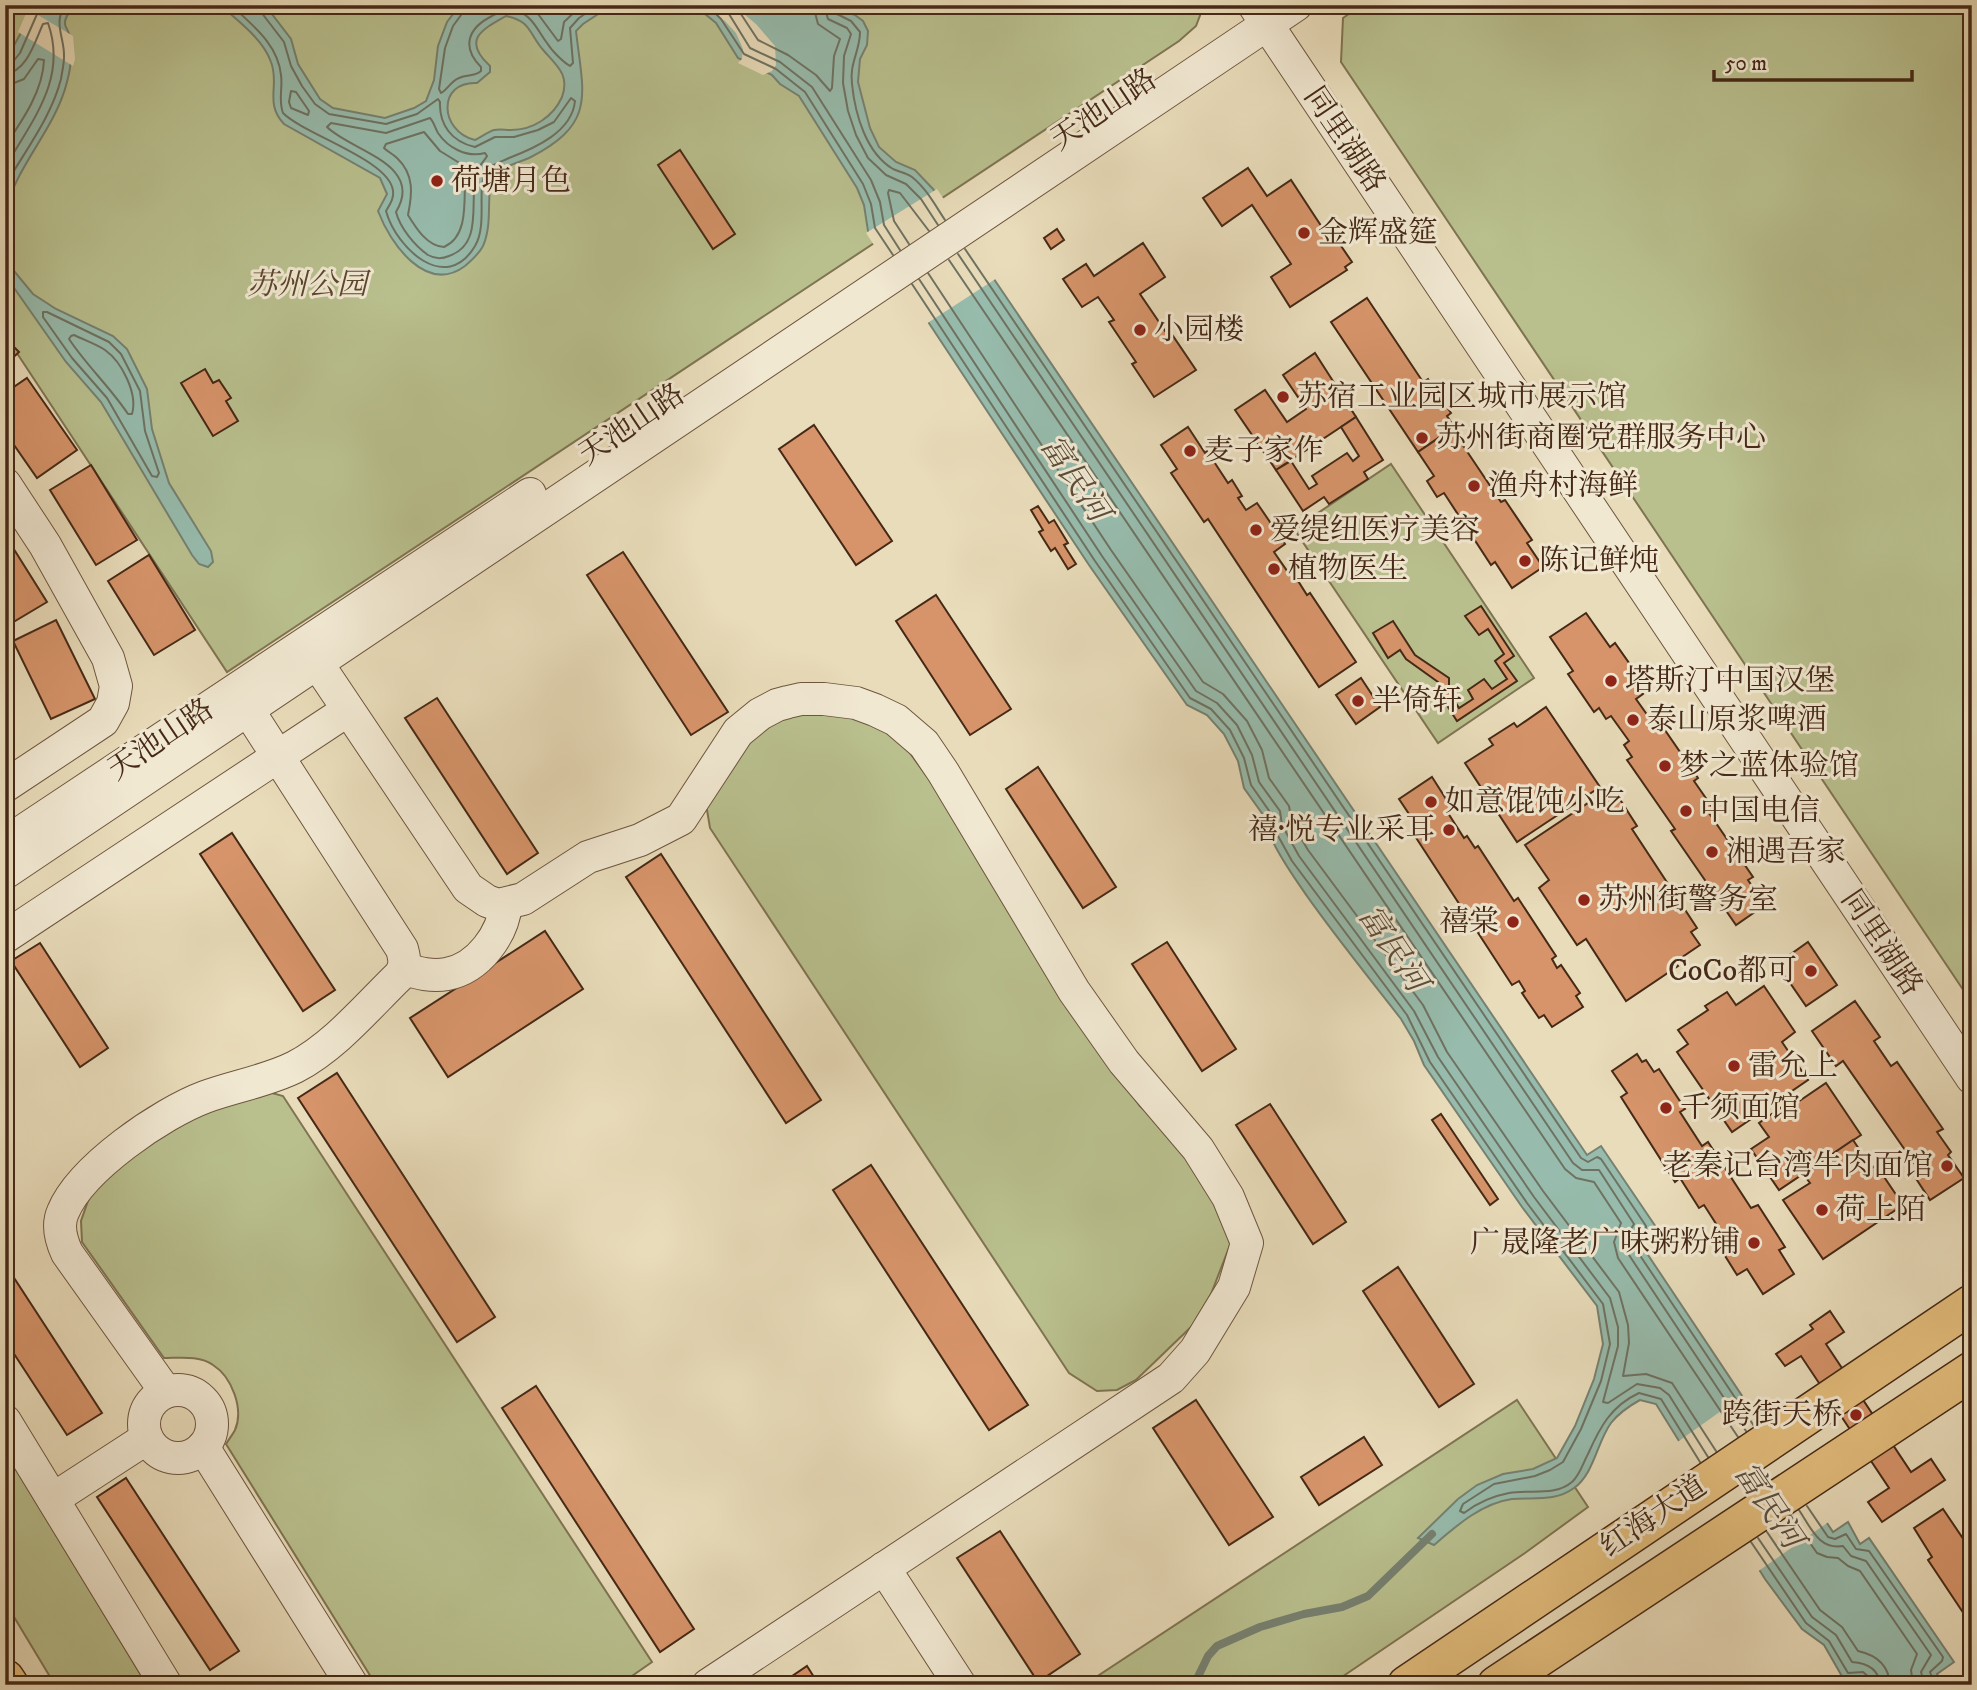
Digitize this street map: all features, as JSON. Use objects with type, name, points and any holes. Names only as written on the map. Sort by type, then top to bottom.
[{"type":"main road","name":"红海大道","points":[[1407,1685],[1972,1304]]},
{"type":"main road","name":"红海大道","points":[[1497,1685],[1972,1371]]},
{"type":"main road","points":[[5,1679],[9,1685]]},
{"type":"street","name":"天池山路","points":[[5,843],[835,303],[1000,193],[1259,11],[1296,5]]},
{"type":"street","name":"同里湖路","points":[[1259,11],[1972,1078]]},
{"type":"street","name":"天池山路","points":[[5,873],[317,663],[835,303]]},
{"type":"street","points":[[5,484],[45,545],[108,658],[116,686],[113,703],[103,721],[5,786]]},
{"type":"street","points":[[317,663],[468,888],[498,905],[523,900],[588,857],[640,840],[681,819],[738,732],[769,710],[788,702],[839,700],[865,707],[895,720],[924,744],[1074,992],[1124,1062],[1198,1149],[1228,1197],[1247,1243],[1234,1287],[1195,1351],[1171,1378],[708,1685]]},
{"type":"street","points":[[166,1392],[62,1244],[60,1224],[71,1197],[92,1172],[123,1146],[144,1129],[174,1111],[203,1097],[264,1080],[295,1067],[320,1052],[404,969],[402,949],[248,710]]},
{"type":"street","points":[[5,937],[348,710]]},
{"type":"street","points":[[404,969],[427,975],[459,970],[489,946],[505,918],[506,904]]},
{"type":"street","points":[[166,1392],[188,1392],[206,1405],[211,1415],[212,1426],[203,1447],[184,1458],[162,1454],[147,1438],[145,1417],[149,1406],[166,1392]]},
{"type":"street","points":[[5,1421],[166,1685]]},
{"type":"street","points":[[53,1499],[147,1438]]},
{"type":"street","points":[[203,1447],[352,1685]]},
{"type":"street","points":[[878,1573],[942,1685]]},
{"type":"street","points":[[878,1573],[960,1685]]},
{"type":"green space","name":"苏州公园","points":[[5,5],[1204,5],[1196,26],[1179,41],[227,672],[5,335]]},
{"type":"green space","points":[[1362,5],[1957,5],[1972,27],[1972,1003],[1341,62],[1343,18]]},
{"type":"green space","points":[[1391,464],[1534,678],[1438,743],[1294,529]]},
{"type":"green space","points":[[823,712],[868,717],[907,749],[952,811],[1078,1019],[1140,1106],[1171,1135],[1229,1218],[1230,1245],[1211,1294],[1192,1326],[1136,1380],[1117,1390],[1097,1391],[1069,1373],[710,828],[706,804],[733,756],[770,724],[795,715]]},
{"type":"green space","points":[[265,1091],[283,1096],[652,1662],[619,1685],[376,1685],[226,1444],[235,1430],[238,1413],[231,1385],[226,1377],[213,1365],[202,1360],[164,1358],[82,1242],[81,1221],[97,1185],[159,1130]]},
{"type":"green space","points":[[1517,1400],[1588,1507],[1330,1685],[1084,1685]]},
{"type":"green space","points":[[5,1451],[147,1685],[55,1685],[5,1602]]},
{"type":"water","points":[[36,5],[75,5],[65,21],[71,46],[70,70],[54,116],[18,179],[5,213],[5,62]]},
{"type":"water","points":[[220,5],[265,5],[291,39],[298,64],[320,99],[333,108],[385,118],[426,101],[434,80],[438,46],[447,22],[460,5],[612,5],[576,31],[582,90],[576,119],[567,132],[552,144],[492,175],[488,228],[483,246],[465,266],[451,273],[437,274],[423,270],[411,261],[391,237],[378,211],[387,194],[380,178],[284,124],[273,101],[273,70],[267,54],[256,38]],"holes":[[[506,16],[514,18],[529,29],[558,66],[564,83],[562,97],[553,111],[534,125],[527,128],[494,130],[475,140],[454,127],[449,117],[449,98],[455,90],[477,83],[490,72],[490,66],[477,49],[478,36]]]},
{"type":"water","name":"富民河","points":[[694,5],[832,5],[863,21],[868,31],[867,45],[860,59],[858,82],[870,128],[879,147],[896,162],[915,170],[933,189],[1587,1155],[1601,1146],[1658,1230],[1640,1243],[1833,1532],[1848,1522],[1860,1544],[1869,1538],[1954,1662],[1937,1674],[1944,1685],[1867,1685],[1858,1677],[1854,1685],[1847,1685],[1824,1645],[1802,1629],[1765,1579],[1656,1404],[1640,1400],[1617,1416],[1606,1431],[1586,1475],[1567,1492],[1552,1497],[1512,1499],[1490,1505],[1470,1516],[1434,1545],[1418,1538],[1458,1499],[1477,1485],[1503,1474],[1533,1469],[1557,1458],[1575,1426],[1594,1379],[1603,1344],[1597,1306],[1522,1207],[1424,1065],[1401,1019],[1347,950],[1282,859],[1270,835],[1266,819],[1244,788],[1238,761],[1224,734],[1207,715],[1187,705],[1089,565],[868,231],[864,205],[857,188],[799,96],[780,84],[772,75],[738,58],[716,23]]},
{"type":"water","points":[[5,239],[14,271],[33,294],[56,309],[113,336],[127,349],[147,389],[152,429],[169,483],[211,551],[213,562],[208,567],[199,564],[192,555],[101,402],[66,362],[5,275]]},
{"type":"pier","points":[[703,5],[733,5],[756,24],[775,46],[776,65],[772,71],[763,75],[738,63],[742,59],[743,49],[736,33]]},
{"type":"pier","points":[[28,9],[73,36],[73,66],[18,32]]},
{"type":"pier","points":[[937,189],[997,278],[926,324],[866,233]]},
{"type":"pier","points":[[1745,1394],[1830,1521],[1757,1572],[1676,1443]]},
{"type":"building","points":[[680,150],[735,234],[713,249],[658,165]]},
{"type":"building","points":[[1248,168],[1267,196],[1291,180],[1333,244],[1337,240],[1352,262],[1345,267],[1347,270],[1290,307],[1271,277],[1291,264],[1252,205],[1222,226],[1203,198]]},
{"type":"building","points":[[1057,229],[1064,240],[1051,249],[1044,238]]},
{"type":"building","points":[[1143,243],[1165,277],[1140,294],[1196,370],[1154,397],[1132,364],[1136,362],[1109,322],[1114,320],[1098,297],[1082,307],[1063,279],[1086,264],[1094,276]]},
{"type":"building","points":[[1367,298],[1423,382],[1428,379],[1451,413],[1447,416],[1454,427],[1418,452],[1331,322]]},
{"type":"building","points":[[5,338],[19,352],[5,365]]},
{"type":"building","points":[[1315,353],[1356,417],[1276,470],[1235,410],[1265,390],[1287,422],[1306,409],[1283,375]]},
{"type":"building","points":[[205,369],[213,383],[219,380],[231,398],[226,401],[238,421],[213,436],[181,383]]},
{"type":"building","points":[[27,378],[77,450],[37,478],[5,432],[5,393]]},
{"type":"building","points":[[1356,417],[1383,460],[1364,472],[1368,479],[1329,504],[1324,497],[1303,511],[1276,470],[1291,461],[1309,489],[1317,484],[1312,476],[1347,453],[1353,461],[1359,456],[1341,427]]},
{"type":"building","points":[[814,425],[892,541],[856,565],[779,449]]},
{"type":"building","points":[[1188,427],[1228,483],[1232,480],[1242,496],[1238,498],[1246,510],[1257,503],[1285,544],[1274,552],[1290,575],[1293,573],[1307,595],[1310,593],[1356,662],[1319,687],[1208,519],[1204,522],[1171,473],[1177,469],[1161,445]]},
{"type":"building","points":[[1452,429],[1501,502],[1505,500],[1532,540],[1527,543],[1543,567],[1512,588],[1495,562],[1491,565],[1444,493],[1437,497],[1427,481],[1434,476],[1418,452]]},
{"type":"building","points":[[91,465],[137,540],[96,565],[50,490]]},
{"type":"building","points":[[1038,506],[1049,523],[1054,520],[1068,543],[1064,545],[1076,564],[1068,569],[1055,548],[1051,551],[1039,532],[1043,530],[1031,510]]},
{"type":"building","points":[[5,535],[47,602],[5,627]]},
{"type":"building","points":[[623,552],[728,712],[691,735],[587,575]]},
{"type":"building","points":[[149,555],[195,630],[154,655],[108,581]]},
{"type":"building","points":[[936,595],[1011,709],[970,735],[896,621]]},
{"type":"building","points":[[1481,606],[1514,656],[1504,663],[1517,681],[1457,721],[1439,693],[1438,682],[1406,659],[1400,650],[1388,658],[1373,633],[1393,621],[1415,655],[1449,678],[1449,692],[1459,708],[1473,699],[1468,690],[1484,679],[1492,689],[1507,679],[1495,661],[1504,654],[1488,629],[1479,635],[1465,616]]},
{"type":"building","points":[[1586,613],[1610,647],[1615,643],[1641,680],[1636,683],[1643,694],[1636,699],[1653,723],[1658,720],[1698,778],[1694,781],[1712,807],[1707,810],[1753,877],[1748,880],[1765,905],[1736,925],[1671,831],[1675,829],[1627,760],[1632,757],[1624,745],[1629,741],[1611,716],[1606,719],[1599,708],[1594,712],[1568,674],[1573,671],[1550,637]]},
{"type":"building","points":[[56,620],[95,699],[51,719],[13,641]]},
{"type":"building","name":"半倚轩","points":[[1361,678],[1380,707],[1356,724],[1336,695]]},
{"type":"building","points":[[437,698],[538,853],[507,874],[405,718]]},
{"type":"building","points":[[1546,707],[1600,787],[1517,842],[1465,763],[1493,745],[1489,739],[1514,723],[1517,727]]},
{"type":"building","points":[[1038,767],[1116,887],[1083,908],[1006,789]]},
{"type":"building","points":[[1432,777],[1453,810],[1448,813],[1464,838],[1467,836],[1475,848],[1478,846],[1514,901],[1518,898],[1556,956],[1552,959],[1557,968],[1561,965],[1580,993],[1576,996],[1583,1007],[1552,1027],[1544,1015],[1539,1018],[1522,993],[1525,991],[1519,981],[1512,985],[1413,833],[1419,829],[1399,799]]},
{"type":"building","points":[[1612,787],[1637,826],[1632,829],[1697,928],[1691,932],[1700,945],[1675,962],[1678,966],[1626,1001],[1586,939],[1577,945],[1539,888],[1549,880],[1525,845]]},
{"type":"building","points":[[232,833],[335,990],[303,1011],[200,854]]},
{"type":"building","points":[[661,854],[821,1100],[786,1123],[626,877]]},
{"type":"building","points":[[545,931],[583,989],[448,1077],[410,1018]]},
{"type":"building","points":[[1167,942],[1236,1049],[1202,1071],[1132,964]]},
{"type":"building","points":[[1808,942],[1837,985],[1806,1006],[1777,964]]},
{"type":"building","points":[[40,943],[108,1048],[80,1067],[11,961]]},
{"type":"building","points":[[1764,986],[1795,1032],[1782,1042],[1808,1080],[1732,1132],[1677,1052],[1688,1044],[1678,1030],[1708,1010],[1705,1006],[1727,992],[1736,1005]]},
{"type":"building","points":[[1855,1001],[1880,1037],[1874,1041],[1891,1066],[1897,1062],[1943,1129],[1937,1132],[1951,1152],[1948,1155],[1964,1178],[1930,1200],[1915,1177],[1921,1173],[1843,1061],[1836,1066],[1812,1031]]},
{"type":"building","points":[[1637,1054],[1642,1062],[1646,1060],[1654,1072],[1659,1069],[1685,1109],[1680,1112],[1702,1146],[1708,1142],[1751,1208],[1758,1205],[1785,1247],[1779,1250],[1794,1274],[1763,1294],[1747,1269],[1737,1275],[1712,1235],[1720,1230],[1704,1205],[1699,1208],[1680,1178],[1675,1182],[1621,1097],[1627,1093],[1612,1071]]},
{"type":"building","points":[[337,1073],[495,1317],[457,1342],[298,1098]]},
{"type":"building","points":[[1826,1083],[1861,1135],[1779,1190],[1751,1149],[1769,1137],[1759,1123],[1789,1102],[1792,1106]]},
{"type":"building","points":[[1270,1104],[1346,1222],[1313,1244],[1236,1125]]},
{"type":"building","points":[[1441,1114],[1498,1199],[1490,1205],[1432,1120]]},
{"type":"building","points":[[1853,1140],[1872,1168],[1876,1165],[1903,1205],[1823,1259],[1783,1200],[1810,1183],[1803,1174]]},
{"type":"building","points":[[871,1165],[1028,1405],[989,1430],[833,1190]]},
{"type":"building","points":[[5,1264],[102,1413],[67,1435],[5,1340]]},
{"type":"building","points":[[1398,1267],[1474,1384],[1439,1407],[1363,1291]]},
{"type":"building","name":"跨街天桥","points":[[1830,1311],[1844,1332],[1826,1344],[1911,1472],[1931,1459],[1945,1480],[1882,1522],[1868,1502],[1889,1488],[1801,1356],[1785,1366],[1776,1354],[1813,1329],[1810,1325]]},
{"type":"building","points":[[536,1386],[694,1629],[660,1652],[502,1408]]},
{"type":"building","points":[[1196,1400],[1273,1517],[1229,1545],[1153,1428]]},
{"type":"building","points":[[1364,1437],[1382,1465],[1319,1505],[1301,1477]]},
{"type":"building","points":[[126,1478],[239,1651],[210,1670],[97,1497]]},
{"type":"building","points":[[1943,1509],[1962,1537],[1965,1535],[1972,1545],[1972,1626],[1928,1560],[1932,1557],[1914,1528]]},
{"type":"building","points":[[1000,1531],[1080,1654],[1038,1682],[957,1558]]},
{"type":"building","points":[[807,1666],[819,1685],[779,1685]]},
{"type":"waterway","points":[[1194,1685],[1208,1656],[1217,1646],[1260,1627],[1304,1614],[1342,1607],[1368,1596],[1432,1534]]},
{"type":"place","name":"荷塘月色","points":[[437,181]]},
{"type":"place","name":"金辉盛筵","points":[[1304,233]]},
{"type":"place","name":"小园楼","points":[[1140,330]]},
{"type":"place","name":"苏宿工业园区城市展示馆","points":[[1283,397]]},
{"type":"place","name":"苏州街商圈党群服务中心","points":[[1422,438]]},
{"type":"place","name":"麦子家作","points":[[1190,451]]},
{"type":"place","name":"渔舟村海鲜","points":[[1474,486]]},
{"type":"place","name":"爱缇纽医疗美容","points":[[1256,530]]},
{"type":"place","name":"陈记鲜炖","points":[[1525,561]]},
{"type":"place","name":"植物医生","points":[[1274,569]]},
{"type":"place","name":"塔斯汀中国汉堡","points":[[1611,681]]},
{"type":"place","name":"半倚轩","points":[[1358,701]]},
{"type":"place","name":"泰山原浆啤酒","points":[[1633,720]]},
{"type":"place","name":"梦之蓝体验馆","points":[[1665,766]]},
{"type":"place","name":"如意馄饨小吃","points":[[1431,802]]},
{"type":"place","name":"中国电信","points":[[1686,811]]},
{"type":"place","name":"禧·悦专业采耳","points":[[1449,830]]},
{"type":"place","name":"湘遇吾家","points":[[1712,852]]},
{"type":"place","name":"苏州街警务室","points":[[1584,900]]},
{"type":"place","name":"禧棠","points":[[1513,922]]},
{"type":"place","name":"CoCo都可","points":[[1811,971]]},
{"type":"place","name":"雷允上","points":[[1734,1066]]},
{"type":"place","name":"千须面馆","points":[[1666,1108]]},
{"type":"place","name":"老秦记台湾牛肉面馆","points":[[1947,1166]]},
{"type":"place","name":"荷上陌","points":[[1822,1210]]},
{"type":"place","name":"广晟隆老广味粥粉铺","points":[[1754,1243]]},
{"type":"place","name":"跨街天桥","points":[[1856,1415]]}]
